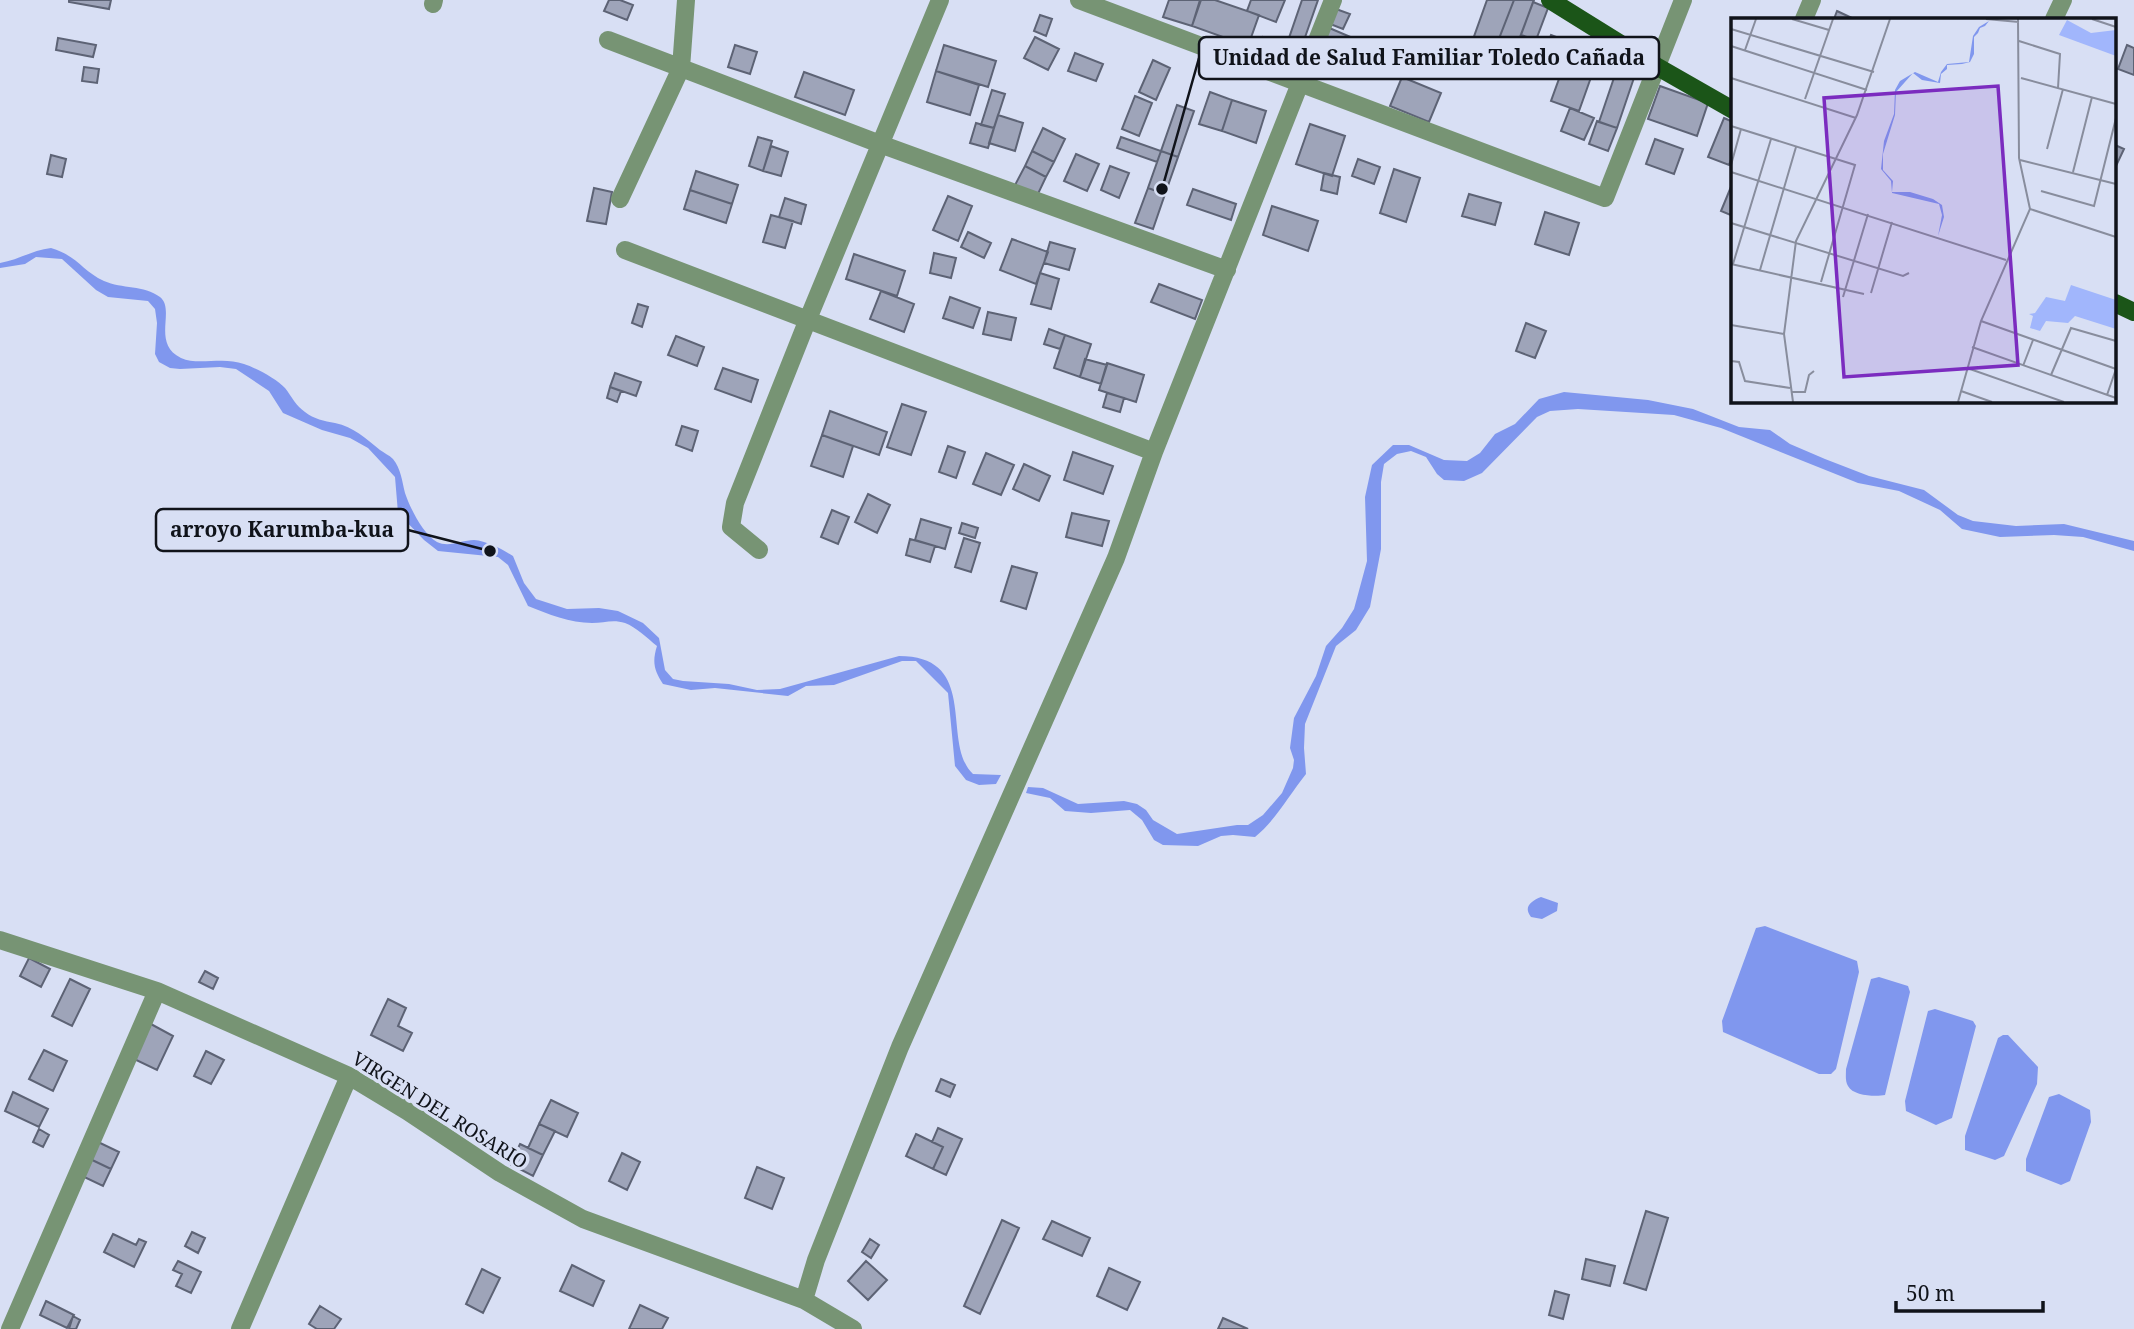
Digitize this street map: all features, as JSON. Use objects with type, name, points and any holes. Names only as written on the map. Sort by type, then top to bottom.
[{"type":"main road","points":[[1550,0],[1731,109]]},
{"type":"main road","points":[[2116,303],[2134,312]]},
{"type":"street","points":[[620,199],[681,68],[685,0]]},
{"type":"street","points":[[759,550],[731,527],[735,503],[940,0]]},
{"type":"street","points":[[1079,0],[1605,198],[1683,0]]},
{"type":"street","points":[[804,1300],[816,1260],[900,1047],[1116,558],[1154,452],[1333,0]]},
{"type":"street","points":[[1804,18],[1812,0]]},
{"type":"street","points":[[2054,18],[2063,0]]},
{"type":"street","points":[[608,40],[880,144],[1227,270]]},
{"type":"street","points":[[625,250],[1154,452]]},
{"type":"street","name":"VIRGEN DEL ROSARIO","points":[[0,940],[157,991],[349,1076],[500,1173],[583,1219],[804,1300],[853,1329]]},
{"type":"street","points":[[10,1329],[157,991]]},
{"type":"street","points":[[240,1329],[349,1076]]},
{"type":"water","points":[[51,248],[68,255],[104,281],[154,293],[160,297],[166,310],[167,344],[172,352],[181,358],[236,362],[254,368],[285,388],[299,407],[308,414],[354,430],[390,456],[398,467],[414,513],[422,527],[437,542],[451,544],[474,540],[489,544],[513,556],[524,583],[536,599],[567,609],[599,608],[618,611],[643,623],[659,638],[665,670],[673,679],[729,684],[757,690],[780,689],[899,656],[924,660],[941,670],[950,685],[964,760],[973,774],[1001,775],[996,784],[979,785],[966,780],[955,766],[948,693],[916,661],[902,661],[834,685],[806,686],[788,696],[715,688],[691,690],[663,684],[655,666],[657,646],[633,627],[616,621],[576,621],[528,606],[508,565],[498,557],[438,551],[424,540],[398,513],[395,477],[368,448],[350,438],[322,430],[283,413],[269,391],[236,369],[180,369],[170,368],[159,362],[155,354],[155,309],[148,301],[108,297],[96,290],[62,259],[36,257],[25,264],[0,268],[0,263]]},
{"type":"water","points":[[1564,392],[1648,400],[1693,409],[1739,427],[1770,430],[1790,444],[1825,459],[1869,476],[1924,490],[1958,515],[1973,521],[2016,526],[2064,524],[2134,541],[2134,551],[2083,537],[2000,537],[1962,529],[1940,510],[1899,491],[1858,483],[1721,428],[1674,415],[1578,409],[1550,411],[1537,417],[1482,473],[1464,481],[1444,480],[1426,457],[1411,451],[1397,454],[1384,464],[1381,482],[1381,549],[1370,607],[1356,630],[1336,646],[1305,724],[1306,774],[1276,815],[1255,837],[1221,836],[1198,846],[1163,845],[1154,840],[1142,820],[1130,810],[1091,813],[1065,811],[1050,798],[1026,793],[1028,787],[1043,788],[1078,804],[1124,801],[1137,804],[1146,810],[1153,820],[1177,834],[1248,825],[1263,815],[1282,793],[1293,768],[1294,760],[1290,748],[1294,718],[1316,676],[1326,646],[1354,609],[1367,561],[1365,497],[1372,465],[1393,445],[1409,445],[1444,460],[1467,461],[1480,453],[1495,434],[1515,424],[1539,399]]},
{"type":"water","points":[[1541,897],[1558,903],[1557,911],[1542,919],[1531,917],[1529,905]]},
{"type":"water","points":[[1765,926],[1857,961],[1859,972],[1836,1069],[1831,1074],[1819,1074],[1723,1032],[1722,1021],[1756,928]]},
{"type":"water","points":[[1879,977],[1908,986],[1910,992],[1885,1095],[1871,1096],[1860,1094],[1848,1086],[1846,1069],[1871,979]]},
{"type":"water","points":[[1935,1009],[1973,1021],[1976,1026],[1952,1118],[1936,1125],[1906,1111],[1905,1101],[1928,1011]]},
{"type":"water","points":[[2008,1035],[2038,1067],[2037,1084],[2004,1156],[1995,1160],[1965,1150],[1965,1136],[1998,1038]]},
{"type":"water","points":[[2059,1094],[2090,1110],[2091,1122],[2070,1181],[2061,1185],[2026,1171],[2026,1159],[2049,1097]]},
{"type":"building","points":[[69,0],[111,0],[109,9]]},
{"type":"building","points":[[609,0],[620,0],[633,5],[627,20],[604,11]]},
{"type":"building","points":[[1169,0],[1200,0],[1192,26],[1163,17]]},
{"type":"building","points":[[1201,0],[1215,0],[1259,15],[1248,46],[1192,26]]},
{"type":"building","points":[[1251,0],[1285,0],[1276,22],[1247,11]]},
{"type":"building","points":[[1302,0],[1318,0],[1303,43],[1289,38]]},
{"type":"building","points":[[1487,0],[1514,0],[1488,67],[1466,59]]},
{"type":"building","points":[[1514,0],[1534,0],[1506,74],[1488,67]]},
{"type":"building","points":[[1533,2],[1548,8],[1536,40],[1521,35]]},
{"type":"building","points":[[1336,9],[1350,14],[1343,29],[1330,24]]},
{"type":"building","points":[[1837,11],[1852,18],[1834,18]]},
{"type":"building","points":[[1040,15],[1052,19],[1046,36],[1034,31]]},
{"type":"building","points":[[1327,27],[1360,41],[1355,54],[1322,41]]},
{"type":"building","points":[[1551,35],[1572,43],[1559,77],[1539,70]]},
{"type":"building","points":[[1035,37],[1059,49],[1048,70],[1024,58]]},
{"type":"building","points":[[1263,37],[1284,43],[1278,64],[1257,57]]},
{"type":"building","points":[[58,38],[96,45],[93,57],[56,50]]},
{"type":"building","points":[[1572,43],[1600,52],[1579,111],[1551,101]]},
{"type":"building","points":[[735,45],[757,52],[750,74],[728,67]]},
{"type":"building","points":[[944,45],[996,61],[988,87],[936,71]]},
{"type":"building","points":[[2127,45],[2134,48],[2134,75],[2118,69]]},
{"type":"building","points":[[1075,53],[1103,64],[1096,81],[1068,71]]},
{"type":"building","points":[[1153,60],[1170,68],[1156,100],[1139,92]]},
{"type":"building","points":[[1619,63],[1637,69],[1617,128],[1599,122]]},
{"type":"building","points":[[84,67],[99,69],[97,83],[82,81]]},
{"type":"building","points":[[936,71],[979,85],[970,115],[927,102]]},
{"type":"building","points":[[804,72],[854,90],[845,115],[795,97]]},
{"type":"building","points":[[1402,77],[1441,93],[1429,122],[1390,106]]},
{"type":"building","points":[[1660,86],[1708,103],[1697,136],[1648,119]]},
{"type":"building","points":[[992,90],[1005,94],[994,128],[981,125]]},
{"type":"building","points":[[1210,92],[1232,100],[1222,131],[1199,124]]},
{"type":"building","points":[[1135,96],[1152,103],[1139,136],[1122,129]]},
{"type":"building","points":[[1232,100],[1266,111],[1256,143],[1222,131]]},
{"type":"building","points":[[1177,105],[1194,111],[1178,157],[1161,151]]},
{"type":"building","points":[[1570,108],[1594,118],[1584,140],[1561,131]]},
{"type":"building","points":[[998,115],[1023,123],[1015,151],[989,143]]},
{"type":"building","points":[[1724,118],[1731,121],[1729,165],[1708,157]]},
{"type":"building","points":[[1597,121],[1617,128],[1608,151],[1589,144]]},
{"type":"building","points":[[976,123],[994,128],[988,148],[970,143]]},
{"type":"building","points":[[1310,124],[1345,136],[1332,176],[1296,164]]},
{"type":"building","points":[[1043,128],[1065,139],[1054,162],[1032,151]]},
{"type":"building","points":[[758,137],[772,141],[763,171],[749,166]]},
{"type":"building","points":[[1121,137],[1161,151],[1157,162],[1117,148]]},
{"type":"building","points":[[1655,139],[1683,149],[1674,174],[1646,164]]},
{"type":"building","points":[[2116,145],[2124,149],[2116,166]]},
{"type":"building","points":[[771,146],[788,152],[781,176],[763,171]]},
{"type":"building","points":[[1032,151],[1054,162],[1046,177],[1025,166]]},
{"type":"building","points":[[1161,151],[1178,157],[1165,194],[1148,188]]},
{"type":"building","points":[[1076,154],[1099,164],[1087,191],[1064,181]]},
{"type":"building","points":[[51,155],[66,159],[62,177],[47,174]]},
{"type":"building","points":[[1358,159],[1380,167],[1374,184],[1352,176]]},
{"type":"building","points":[[1025,166],[1046,177],[1036,198],[1014,187]]},
{"type":"building","points":[[1110,166],[1129,173],[1119,198],[1101,190]]},
{"type":"building","points":[[1394,169],[1420,178],[1406,222],[1380,213]]},
{"type":"building","points":[[696,171],[738,185],[732,204],[690,190]]},
{"type":"building","points":[[1324,173],[1340,177],[1337,194],[1321,190]]},
{"type":"building","points":[[1731,187],[1731,215],[1721,211]]},
{"type":"building","points":[[594,188],[612,192],[606,224],[587,221]]},
{"type":"building","points":[[1148,188],[1165,194],[1153,229],[1135,223]]},
{"type":"building","points":[[1193,189],[1236,204],[1231,220],[1187,205]]},
{"type":"building","points":[[690,190],[732,204],[726,223],[684,209]]},
{"type":"building","points":[[1469,194],[1501,203],[1495,225],[1462,216]]},
{"type":"building","points":[[948,196],[972,206],[958,241],[933,230]]},
{"type":"building","points":[[785,198],[806,205],[801,224],[779,217]]},
{"type":"building","points":[[1272,206],[1318,221],[1308,251],[1263,235]]},
{"type":"building","points":[[1545,212],[1579,223],[1569,255],[1535,244]]},
{"type":"building","points":[[771,215],[793,221],[785,248],[763,242]]},
{"type":"building","points":[[968,232],[991,243],[984,258],[961,247]]},
{"type":"building","points":[[1012,239],[1048,252],[1036,284],[1000,270]]},
{"type":"building","points":[[1050,242],[1075,249],[1069,270],[1044,263]]},
{"type":"building","points":[[934,253],[956,258],[951,278],[930,273]]},
{"type":"building","points":[[854,254],[905,271],[897,296],[846,279]]},
{"type":"building","points":[[1040,273],[1059,279],[1051,309],[1031,304]]},
{"type":"building","points":[[1159,284],[1202,300],[1195,319],[1151,302]]},
{"type":"building","points":[[881,291],[914,304],[904,332],[870,319]]},
{"type":"building","points":[[950,297],[980,308],[973,328],[943,318]]},
{"type":"building","points":[[638,304],[648,307],[642,327],[632,323]]},
{"type":"building","points":[[988,312],[1016,318],[1011,340],[983,334]]},
{"type":"building","points":[[1526,323],[1546,331],[1535,358],[1516,351]]},
{"type":"building","points":[[1049,329],[1065,335],[1060,349],[1044,344]]},
{"type":"building","points":[[1065,335],[1091,344],[1080,377],[1054,368]]},
{"type":"building","points":[[676,336],[704,347],[697,366],[668,355]]},
{"type":"building","points":[[1085,359],[1107,365],[1101,384],[1080,377]]},
{"type":"building","points":[[1107,363],[1144,375],[1136,402],[1099,390]]},
{"type":"building","points":[[723,368],[758,380],[751,402],[715,389]]},
{"type":"building","points":[[615,373],[641,382],[636,396],[610,387]]},
{"type":"building","points":[[610,387],[621,391],[617,402],[607,398]]},
{"type":"building","points":[[1107,393],[1124,398],[1120,412],[1103,407]]},
{"type":"building","points":[[902,404],[926,412],[911,455],[887,447]]},
{"type":"building","points":[[830,411],[887,432],[879,455],[822,435]]},
{"type":"building","points":[[682,426],[698,431],[692,451],[676,445]]},
{"type":"building","points":[[822,435],[853,446],[843,477],[811,466]]},
{"type":"building","points":[[948,446],[965,452],[956,478],[939,472]]},
{"type":"building","points":[[1073,452],[1113,466],[1103,494],[1064,480]]},
{"type":"building","points":[[986,453],[1014,465],[1001,495],[973,484]]},
{"type":"building","points":[[1024,464],[1050,476],[1039,501],[1013,489]]},
{"type":"building","points":[[868,494],[890,505],[877,533],[855,522]]},
{"type":"building","points":[[832,510],[849,517],[838,544],[821,537]]},
{"type":"building","points":[[1072,513],[1109,521],[1102,546],[1066,537]]},
{"type":"building","points":[[921,519],[951,528],[945,549],[915,540]]},
{"type":"building","points":[[962,523],[978,528],[975,538],[959,533]]},
{"type":"building","points":[[964,538],[980,543],[971,572],[955,567]]},
{"type":"building","points":[[910,539],[935,546],[930,562],[906,555]]},
{"type":"building","points":[[1012,566],[1037,573],[1026,609],[1001,601]]},
{"type":"building","points":[[29,958],[50,969],[41,987],[20,976]]},
{"type":"building","points":[[205,971],[218,978],[213,989],[199,982]]},
{"type":"building","points":[[70,979],[90,989],[72,1026],[52,1016]]},
{"type":"building","points":[[388,999],[406,1008],[398,1026],[412,1033],[403,1051],[371,1035]]},
{"type":"building","points":[[149,1023],[173,1036],[157,1070],[132,1058]]},
{"type":"building","points":[[44,1050],[67,1061],[53,1091],[29,1079]]},
{"type":"building","points":[[206,1051],[224,1060],[211,1084],[194,1076]]},
{"type":"building","points":[[941,1079],[955,1085],[950,1097],[936,1091]]},
{"type":"building","points":[[13,1092],[48,1109],[39,1127],[5,1111]]},
{"type":"building","points":[[551,1100],[578,1113],[567,1137],[539,1124]]},
{"type":"building","points":[[539,1124],[555,1131],[543,1155],[528,1148]]},
{"type":"building","points":[[938,1128],[962,1139],[946,1175],[933,1169],[943,1147],[932,1142]]},
{"type":"building","points":[[39,1129],[49,1135],[43,1147],[33,1142]]},
{"type":"building","points":[[916,1134],[943,1147],[933,1169],[906,1156]]},
{"type":"building","points":[[96,1141],[119,1152],[111,1169],[88,1158]]},
{"type":"building","points":[[520,1144],[543,1155],[533,1176],[510,1164]]},
{"type":"building","points":[[622,1153],[640,1162],[627,1190],[609,1181]]},
{"type":"building","points":[[88,1158],[111,1169],[103,1186],[80,1175]]},
{"type":"building","points":[[757,1167],[784,1178],[772,1209],[745,1198]]},
{"type":"building","points":[[1646,1211],[1668,1218],[1646,1290],[1624,1283]]},
{"type":"building","points":[[1002,1220],[1019,1228],[980,1314],[964,1306]]},
{"type":"building","points":[[1052,1221],[1090,1238],[1082,1256],[1043,1239]]},
{"type":"building","points":[[192,1232],[205,1238],[198,1253],[185,1246]]},
{"type":"building","points":[[113,1234],[136,1245],[139,1239],[146,1242],[134,1267],[104,1252]]},
{"type":"building","points":[[870,1239],[879,1245],[871,1258],[862,1252]]},
{"type":"building","points":[[1586,1259],[1615,1266],[1610,1286],[1582,1279]]},
{"type":"building","points":[[178,1261],[201,1272],[191,1293],[176,1286],[182,1274],[173,1270]]},
{"type":"building","points":[[866,1261],[887,1280],[868,1300],[848,1281]]},
{"type":"building","points":[[572,1265],[604,1281],[593,1306],[560,1291]]},
{"type":"building","points":[[1109,1268],[1140,1282],[1127,1310],[1097,1296]]},
{"type":"building","points":[[482,1269],[500,1278],[483,1313],[466,1304]]},
{"type":"building","points":[[1555,1291],[1569,1295],[1563,1319],[1549,1315]]},
{"type":"building","points":[[46,1301],[74,1315],[67,1328],[40,1315]]},
{"type":"building","points":[[640,1305],[668,1318],[662,1329],[629,1329]]},
{"type":"building","points":[[320,1306],[341,1319],[334,1329],[317,1329],[309,1324]]},
{"type":"building","points":[[73,1316],[80,1320],[76,1329],[69,1329]]},
{"type":"building","points":[[1223,1318],[1248,1329],[1218,1329]]},
{"type":"place","name":"Unidad de Salud Familiar Toledo Cañada","points":[[1162,189]]},
{"type":"place","name":"arroyo Karumba-kua","points":[[490,551]]}]
